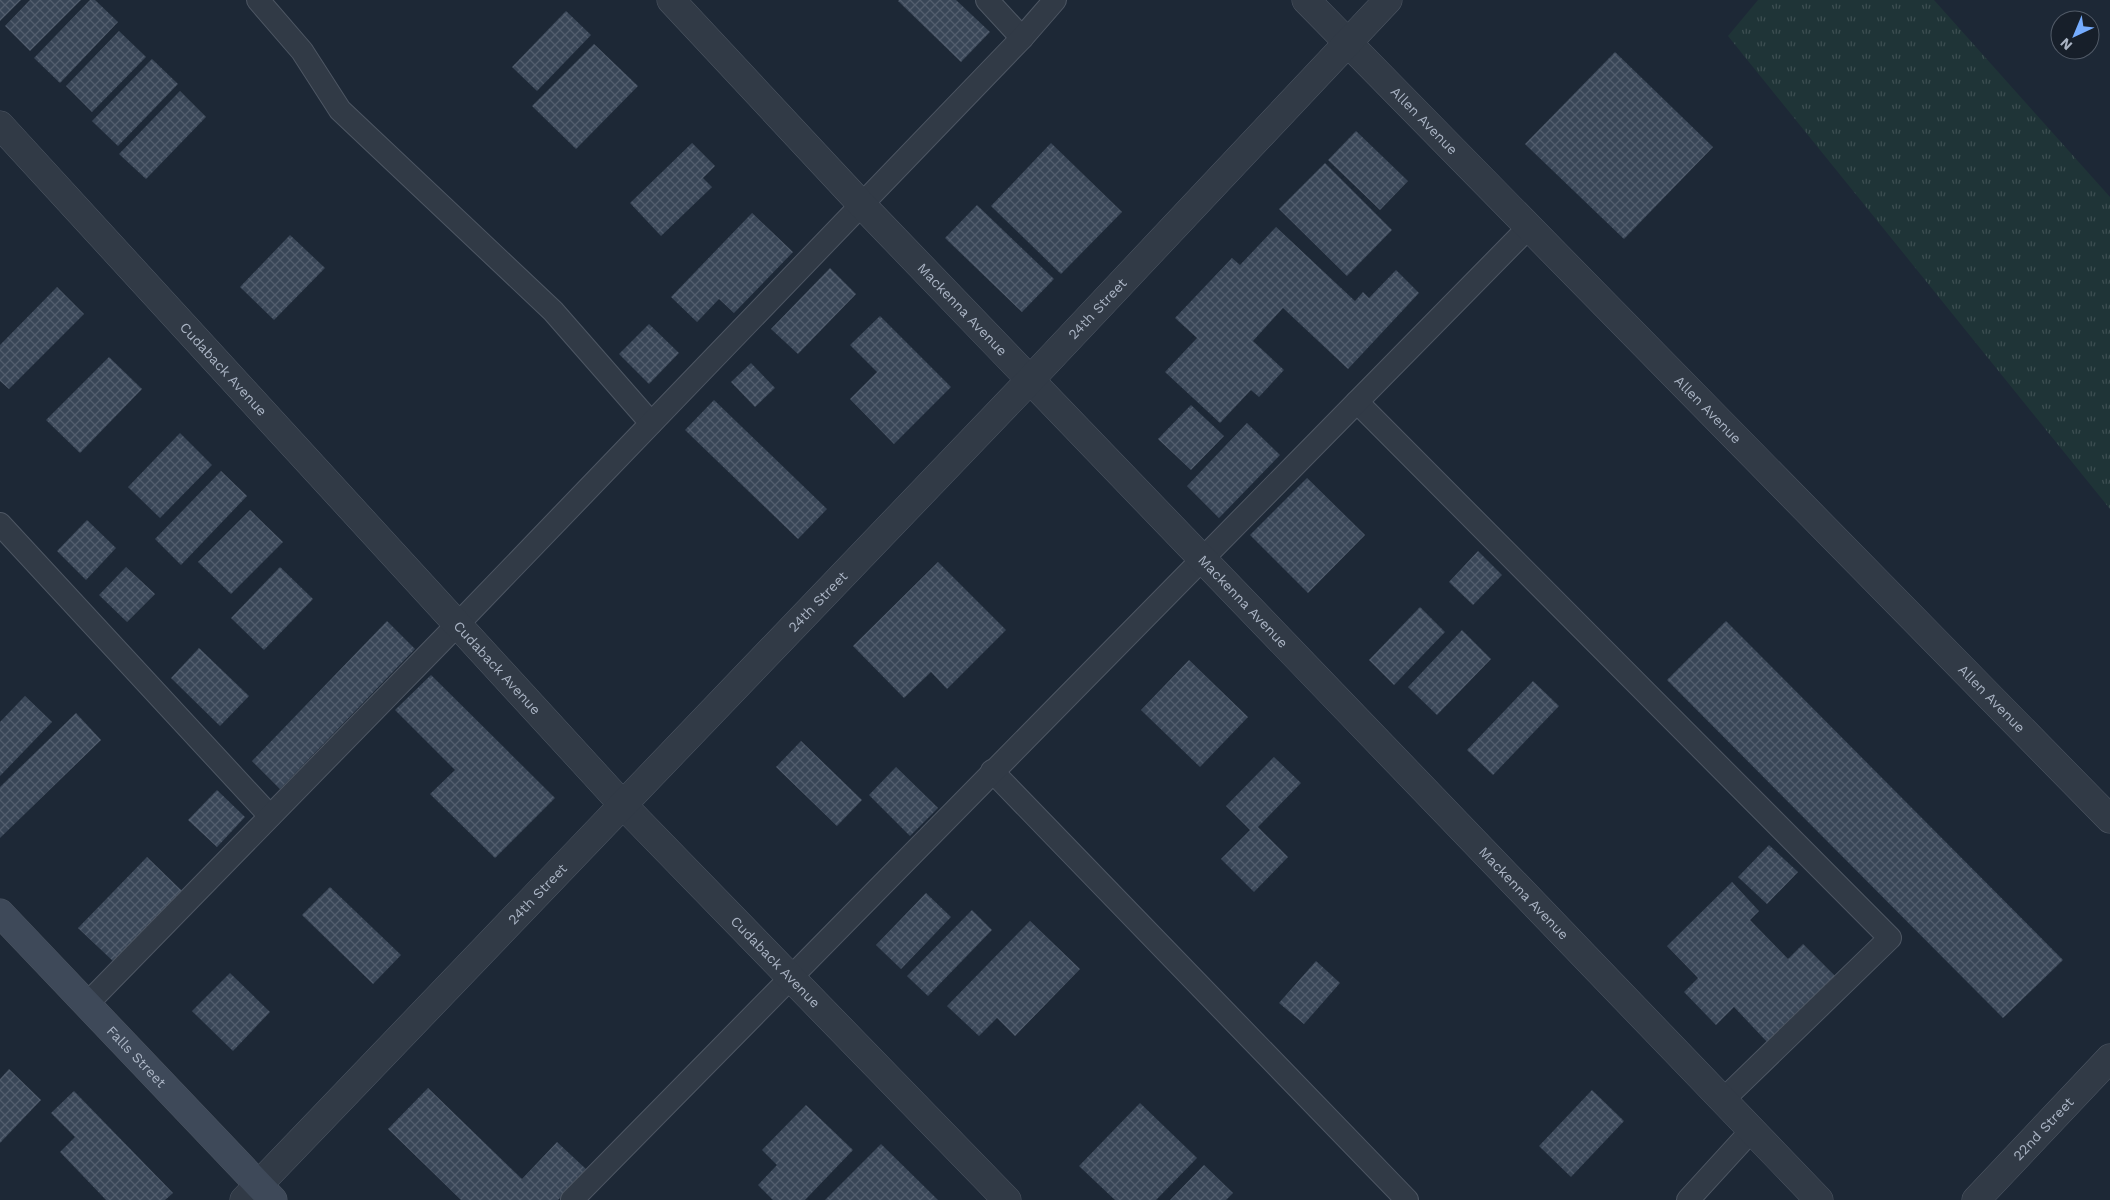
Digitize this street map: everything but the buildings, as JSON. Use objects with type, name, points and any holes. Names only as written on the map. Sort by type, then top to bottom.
[{"type":"street","name":"Mackenna Avenue","points":[[671,0],[862,205],[1819,1200]]},
{"type":"street","name":"Allen Avenue","points":[[1306,0],[2110,819]]},
{"type":"street","name":"24th Street","points":[[258,1195],[623,805],[1031,379],[1388,0]]},
{"type":"street","name":"Cudaback Avenue","points":[[0,124],[623,805],[1007,1200]]},
{"type":"street","name":"Falls Street","points":[[0,913],[258,1195]]},
{"type":"street","name":"22nd Street","points":[[1976,1200],[2110,1058]]},
{"type":"lane","points":[[258,0],[302,51],[340,110],[552,311],[651,423]]},
{"type":"lane","points":[[987,0],[1022,38]]},
{"type":"lane","points":[[86,1006],[862,205],[1022,38],[1055,0]]},
{"type":"lane","points":[[572,1200],[1529,227]]},
{"type":"lane","points":[[1356,402],[1890,938],[1723,1100]]},
{"type":"lane","points":[[0,524],[270,816]]},
{"type":"lane","points":[[992,771],[1407,1200]]},
{"type":"lane","points":[[1688,1200],[1752,1130]]},
{"type":"green space","points":[[1758,0],[1934,0],[2110,197],[2110,509],[1728,36]]}]
